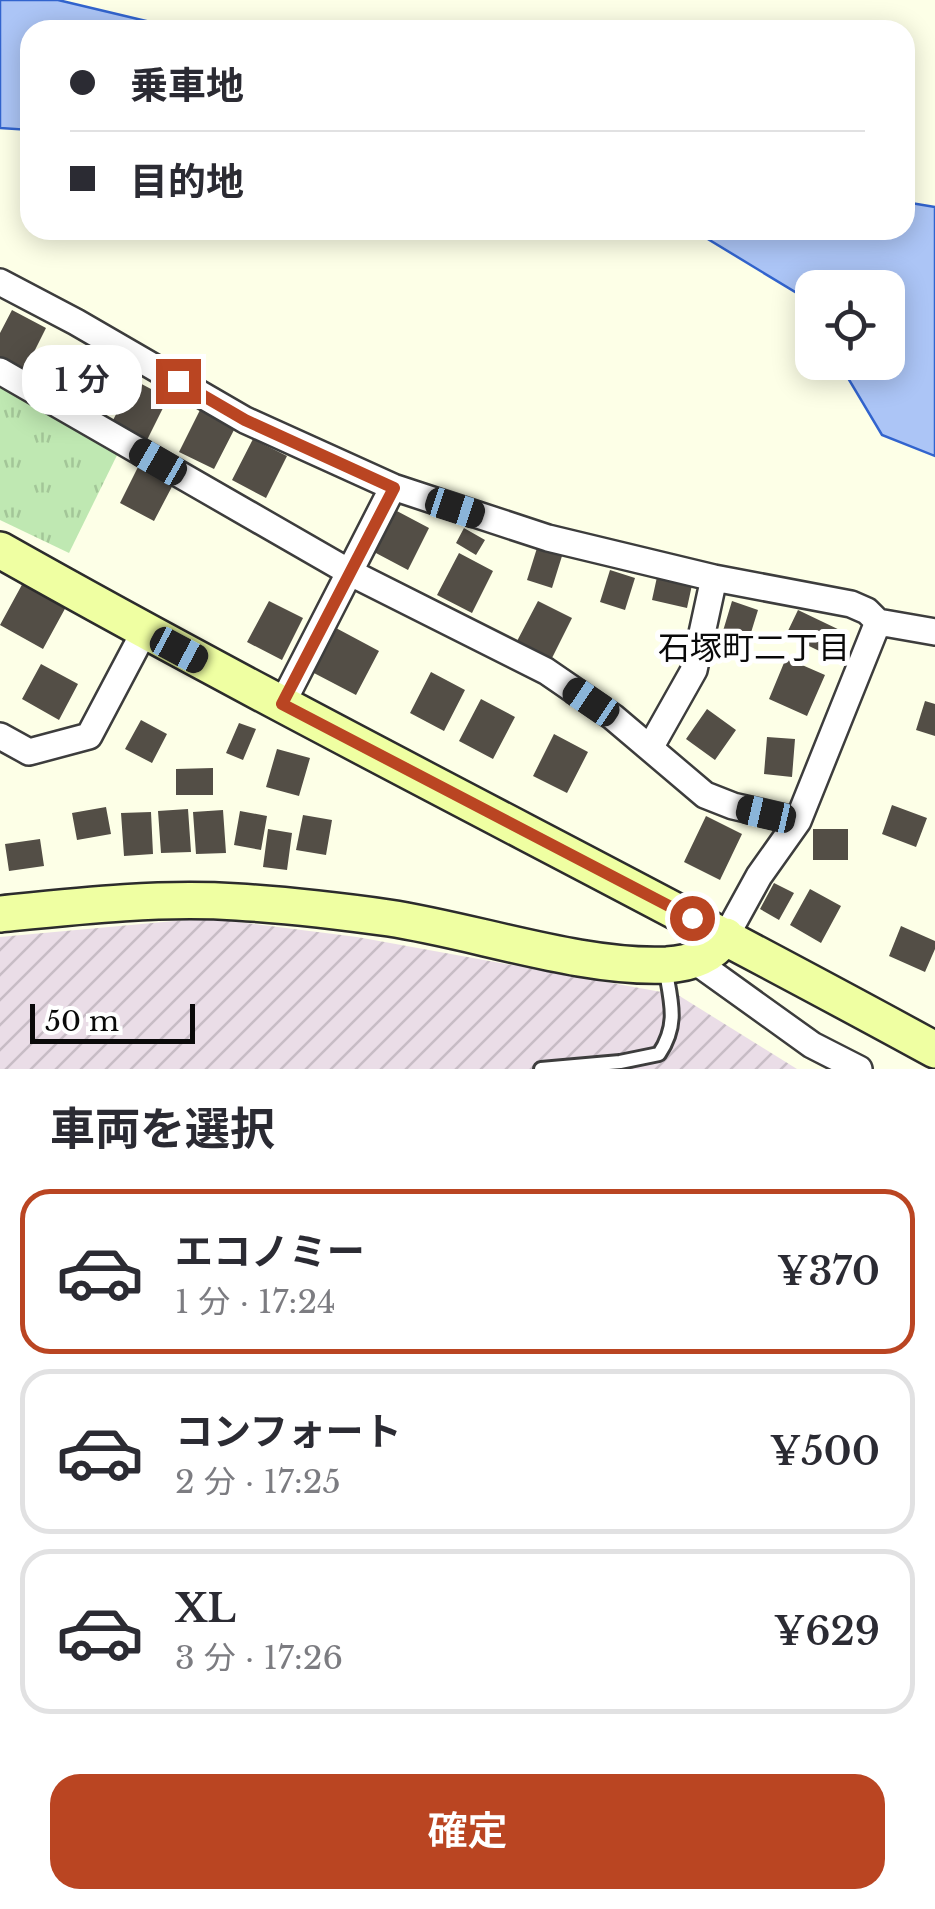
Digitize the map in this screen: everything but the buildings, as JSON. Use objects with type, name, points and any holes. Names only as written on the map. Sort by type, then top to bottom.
[{"type":"street","points":[[0,282],[245,420],[394,488],[548,538],[714,578],[851,604],[878,622],[935,632]]},
{"type":"street","points":[[0,371],[351,573],[546,672],[613,717],[705,794],[733,806],[798,821]]},
{"type":"street","points":[[282,704],[394,488]]},
{"type":"street","points":[[0,550],[144,632],[726,936],[935,1050]]},
{"type":"street","points":[[650,748],[694,670],[714,578]]},
{"type":"street","points":[[0,914],[102,904],[235,901],[389,918],[595,959],[680,963],[715,950],[798,821],[878,622]]},
{"type":"street","points":[[0,736],[30,752],[88,736],[144,632]]},
{"type":"street","points":[[680,963],[858,1069]]},
{"type":"lane","points":[[541,1069],[620,1062],[659,1054],[671,1036],[680,963]]},
{"type":"shaded area","points":[[207,918],[357,937],[678,995],[797,1069],[0,1069],[0,937]]},
{"type":"green space","points":[[0,378],[122,445],[69,553],[0,520]]},
{"type":"water","points":[[0,0],[58,0],[142,20],[20,20],[20,129],[0,128]]},
{"type":"water","points":[[915,204],[935,207],[935,456],[882,435],[849,380],[905,380],[905,270],[795,270],[795,292],[709,240],[915,240]]},
{"type":"district","name":"石塚町二丁目","points":[[754,648]]},
{"type":"route","points":[[178,381],[245,420],[394,488],[282,704],[692,918]]}]
